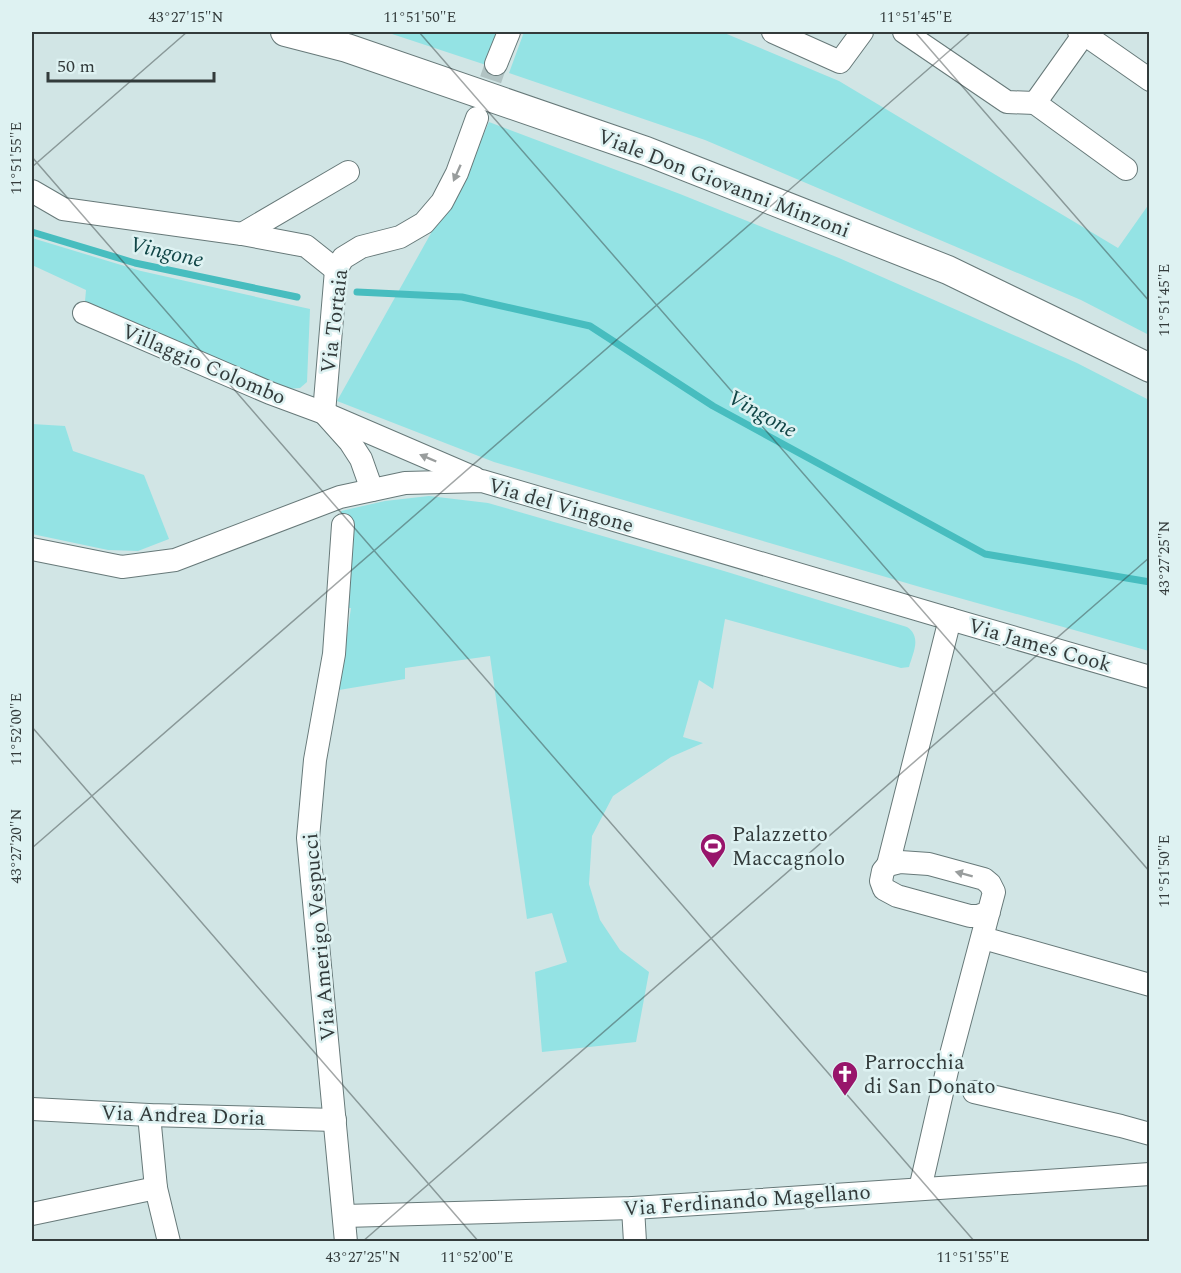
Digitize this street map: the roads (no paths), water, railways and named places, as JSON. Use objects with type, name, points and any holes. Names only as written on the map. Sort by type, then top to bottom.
[{"type":"main road","name":"Viale Don Giovanni Minzoni","points":[[285,32],[347,48],[646,151],[948,270],[1149,368]]},
{"type":"street","points":[[496,64],[508,32]]},
{"type":"street","points":[[773,32],[840,62],[862,32]]},
{"type":"street","points":[[904,32],[1007,102],[1035,103],[1126,169]]},
{"type":"street","points":[[1035,103],[1082,33],[1149,80]]},
{"type":"street","name":"Via Tortaia","points":[[324,413],[336,270],[343,258],[361,247],[400,237],[424,223],[442,202],[458,173],[477,118]]},
{"type":"street","points":[[242,234],[348,172]]},
{"type":"street","points":[[32,191],[63,210],[242,234],[306,246],[336,270]]},
{"type":"street","name":"Villaggio Colombo","points":[[84,313],[270,393],[324,413]]},
{"type":"street","points":[[324,413],[482,481]]},
{"type":"street","points":[[324,413],[350,442],[361,459],[372,490]]},
{"type":"street","name":"Via del Vingone","points":[[32,549],[122,567],[175,560],[340,497],[405,483],[482,481],[950,619]]},
{"type":"street","name":"Via Amerigo Vespucci","points":[[343,525],[334,654],[315,760],[308,838],[346,1242]]},
{"type":"street","name":"Via James Cook","points":[[888,865],[950,619],[1149,677]]},
{"type":"street","points":[[901,814],[915,849],[929,864]]},
{"type":"street","points":[[920,1189],[949,1062],[983,938],[994,892],[984,879],[929,864],[900,862],[888,865],[883,871],[881,881],[884,889],[897,896],[970,916],[989,912]]},
{"type":"street","points":[[983,938],[1149,985]]},
{"type":"street","points":[[974,1092],[1149,1134]]},
{"type":"street","name":"Via Andrea Doria","points":[[32,1109],[335,1120]]},
{"type":"street","points":[[149,1115],[156,1188],[169,1242]]},
{"type":"street","name":"Via Ferdinando Magellano","points":[[344,1216],[633,1208],[1149,1174]]},
{"type":"street","points":[[32,1214],[156,1188]]},
{"type":"street","points":[[633,1208],[635,1242]]},
{"type":"waterway","name":"Vingone","points":[[32,232],[135,263],[297,297]]},
{"type":"waterway","name":"Vingone","points":[[357,292],[462,297],[590,326],[713,406],[985,554],[1150,582]]},
{"type":"tunnel","points":[[480,111],[496,64]]},
{"type":"place","name":"Palazzetto Maccagnolo","points":[[713,869]]},
{"type":"place","name":"Parrocchia di San Donato","points":[[845,1097]]}]
